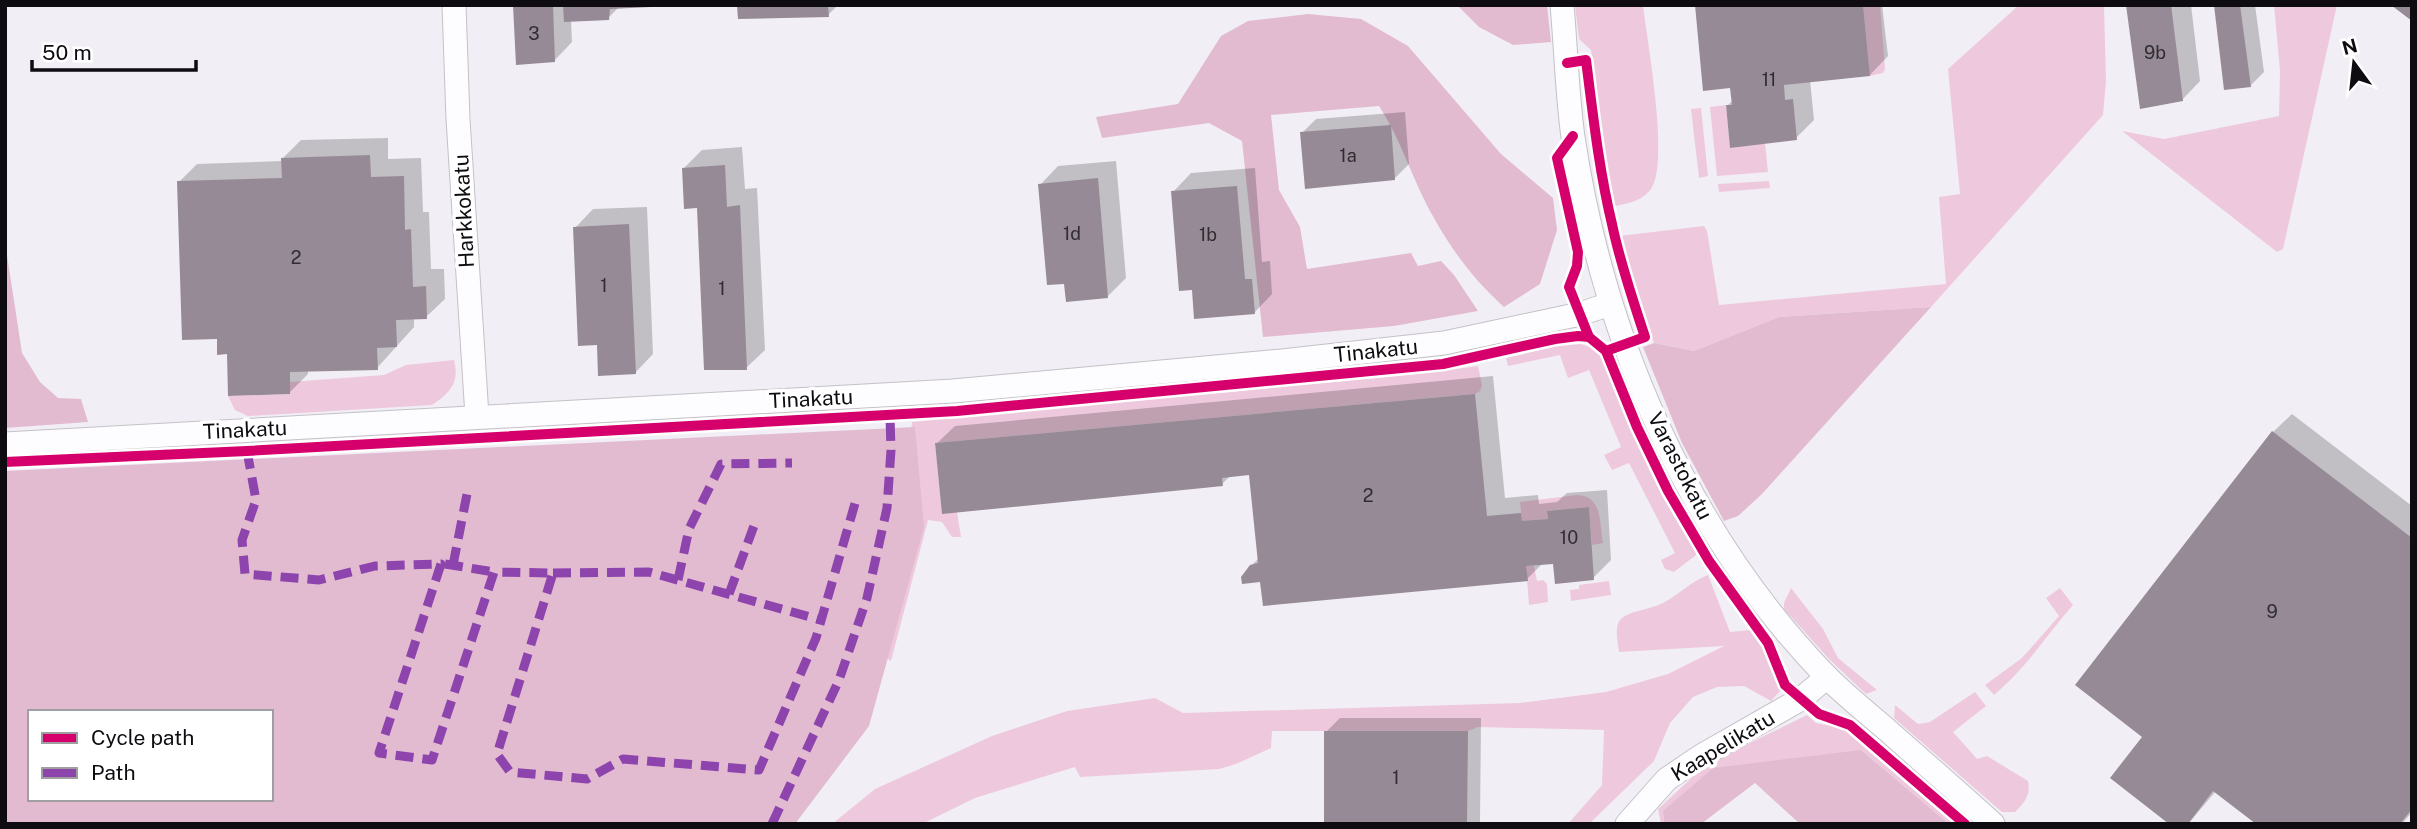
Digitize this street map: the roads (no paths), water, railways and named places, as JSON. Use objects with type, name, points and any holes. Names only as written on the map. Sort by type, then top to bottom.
[{"type":"street","name":"Harkkokatu","points":[[454,5],[477,416]]},
{"type":"street","name":"Varastokatu","points":[[1562,5],[1573,136],[1590,223],[1610,304],[1655,418],[1689,489],[1725,550],[1758,598],[1827,677],[1993,824]]},
{"type":"street","name":"Tinakatu","points":[[5,444],[941,392],[1282,361],[1444,343],[1580,314],[1610,304]]},
{"type":"street","name":"Kaapelikatu","points":[[1626,824],[1667,779],[1701,756],[1801,699],[1827,677]]}]
